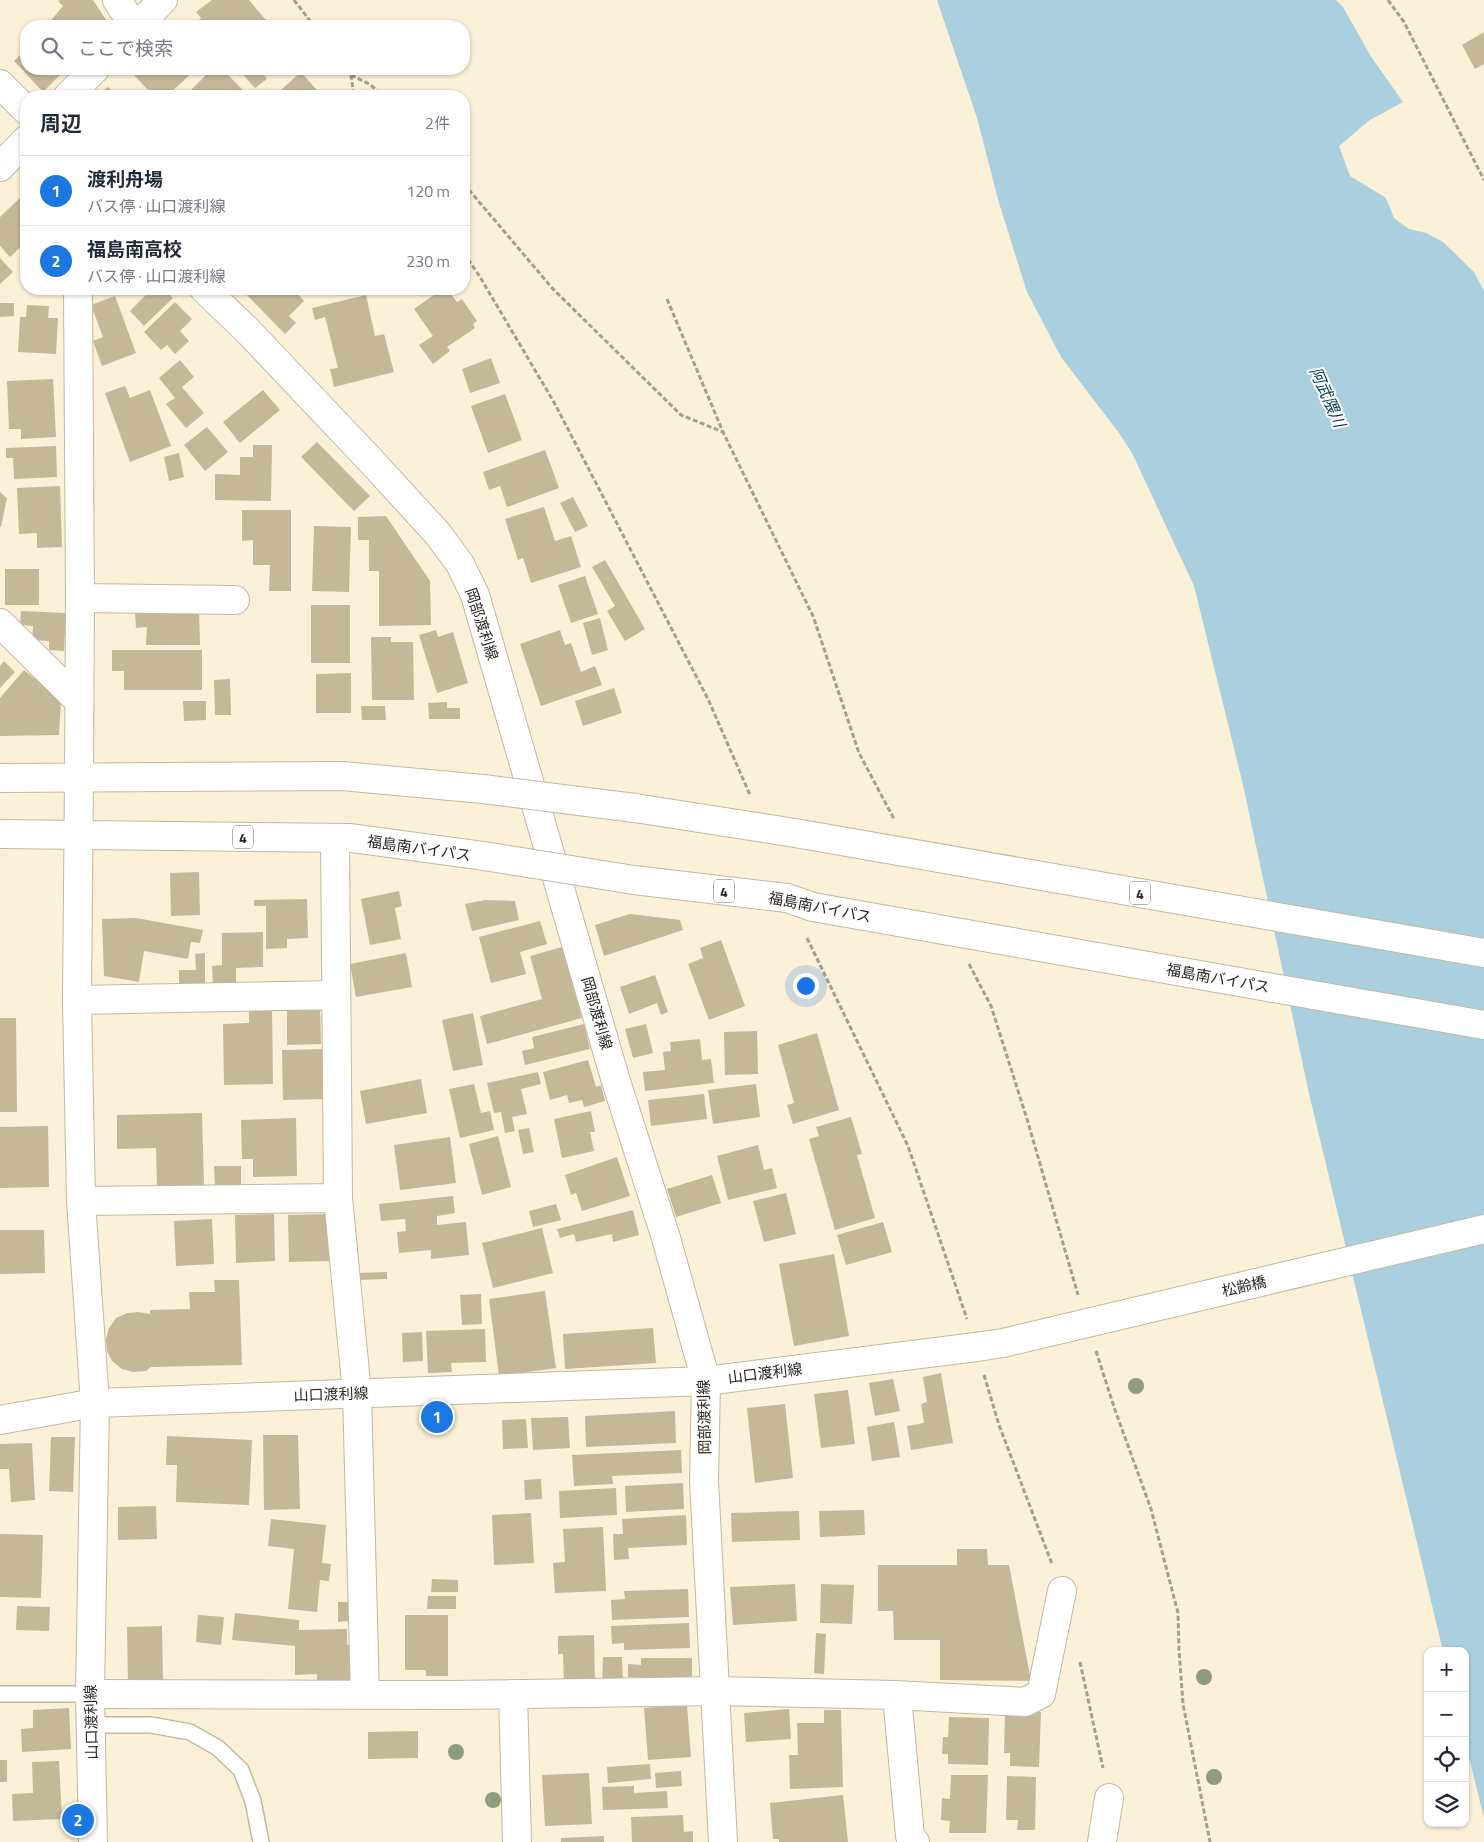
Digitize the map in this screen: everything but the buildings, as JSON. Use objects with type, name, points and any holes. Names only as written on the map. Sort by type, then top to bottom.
[{"type":"main road","points":[[117,0],[131,20]]},
{"type":"main road","points":[[141,20],[163,0]]},
{"type":"main road","points":[[74,90],[89,75]]},
{"type":"main road","points":[[0,84],[20,104]]},
{"type":"main road","points":[[0,167],[20,146]]},
{"type":"main road","points":[[0,1420],[95,1403],[82,1201],[77,1000],[80,835],[78,295]]},
{"type":"main road","name":"岡部渡利線","points":[[210,295],[247,330],[438,534],[460,564],[475,594],[615,1078],[666,1238],[706,1380],[704,1481],[724,1842]]},
{"type":"main road","points":[[80,598],[235,600]]},
{"type":"main road","points":[[0,623],[79,701]]},
{"type":"main road","name":"4","points":[[0,778],[342,776],[483,789],[636,808],[765,830],[795,833],[1484,953]]},
{"type":"main road","name":"福島南バイパス","points":[[0,834],[351,838],[484,856],[634,880],[787,898],[813,907],[1484,1025]]},
{"type":"main road","points":[[335,838],[338,1198],[357,1393],[366,1695]]},
{"type":"main road","points":[[77,1000],[336,995]]},
{"type":"main road","points":[[82,1201],[338,1198]]},
{"type":"main road","name":"松齢橋","points":[[1003,1343],[1484,1229]]},
{"type":"main road","name":"山口渡利線","points":[[93,1842],[90,1694],[95,1403],[706,1380],[1003,1343]]},
{"type":"main road","points":[[90,1694],[366,1695],[715,1692],[897,1696],[1025,1702],[1041,1694],[1062,1591]]},
{"type":"main road","points":[[513,1694],[517,1842]]},
{"type":"main road","points":[[897,1696],[910,1836],[915,1842]]},
{"type":"main road","points":[[1102,1842],[1109,1798]]},
{"type":"lane","points":[[0,1694],[90,1694]]},
{"type":"lane","points":[[91,1725],[151,1725],[190,1732],[218,1748],[241,1770],[253,1800],[261,1842]]},
{"type":"path","points":[[294,0],[309,20]]},
{"type":"path","points":[[1388,0],[1404,22],[1484,180]]},
{"type":"path","points":[[351,75],[353,90]]},
{"type":"path","points":[[351,75],[371,85],[376,90]]},
{"type":"path","points":[[470,191],[553,289],[681,415],[722,432]]},
{"type":"path","points":[[470,263],[555,404],[708,699],[765,830]]},
{"type":"path","points":[[667,299],[722,432],[813,616],[859,753],[896,824]]},
{"type":"path","points":[[968,963],[991,1006],[1027,1119],[1079,1298]]},
{"type":"path","points":[[1093,1342],[1115,1410],[1151,1509],[1178,1613],[1178,1650],[1183,1704],[1210,1842]]},
{"type":"water","name":"阿武隈川","points":[[937,0],[1336,0],[1343,7],[1370,55],[1403,102],[1370,120],[1339,146],[1350,176],[1386,198],[1394,218],[1409,229],[1426,233],[1443,242],[1474,272],[1484,291],[1484,1818],[1469,1757],[1469,1647],[1442,1647],[1310,1098],[1243,785],[1194,586],[1132,453],[1061,357],[1027,292],[999,203],[977,118]]},
{"type":"place","name":"渡利舟場","points":[[437,1417]]},
{"type":"place","name":"福島南高校","points":[[78,1820]]}]
